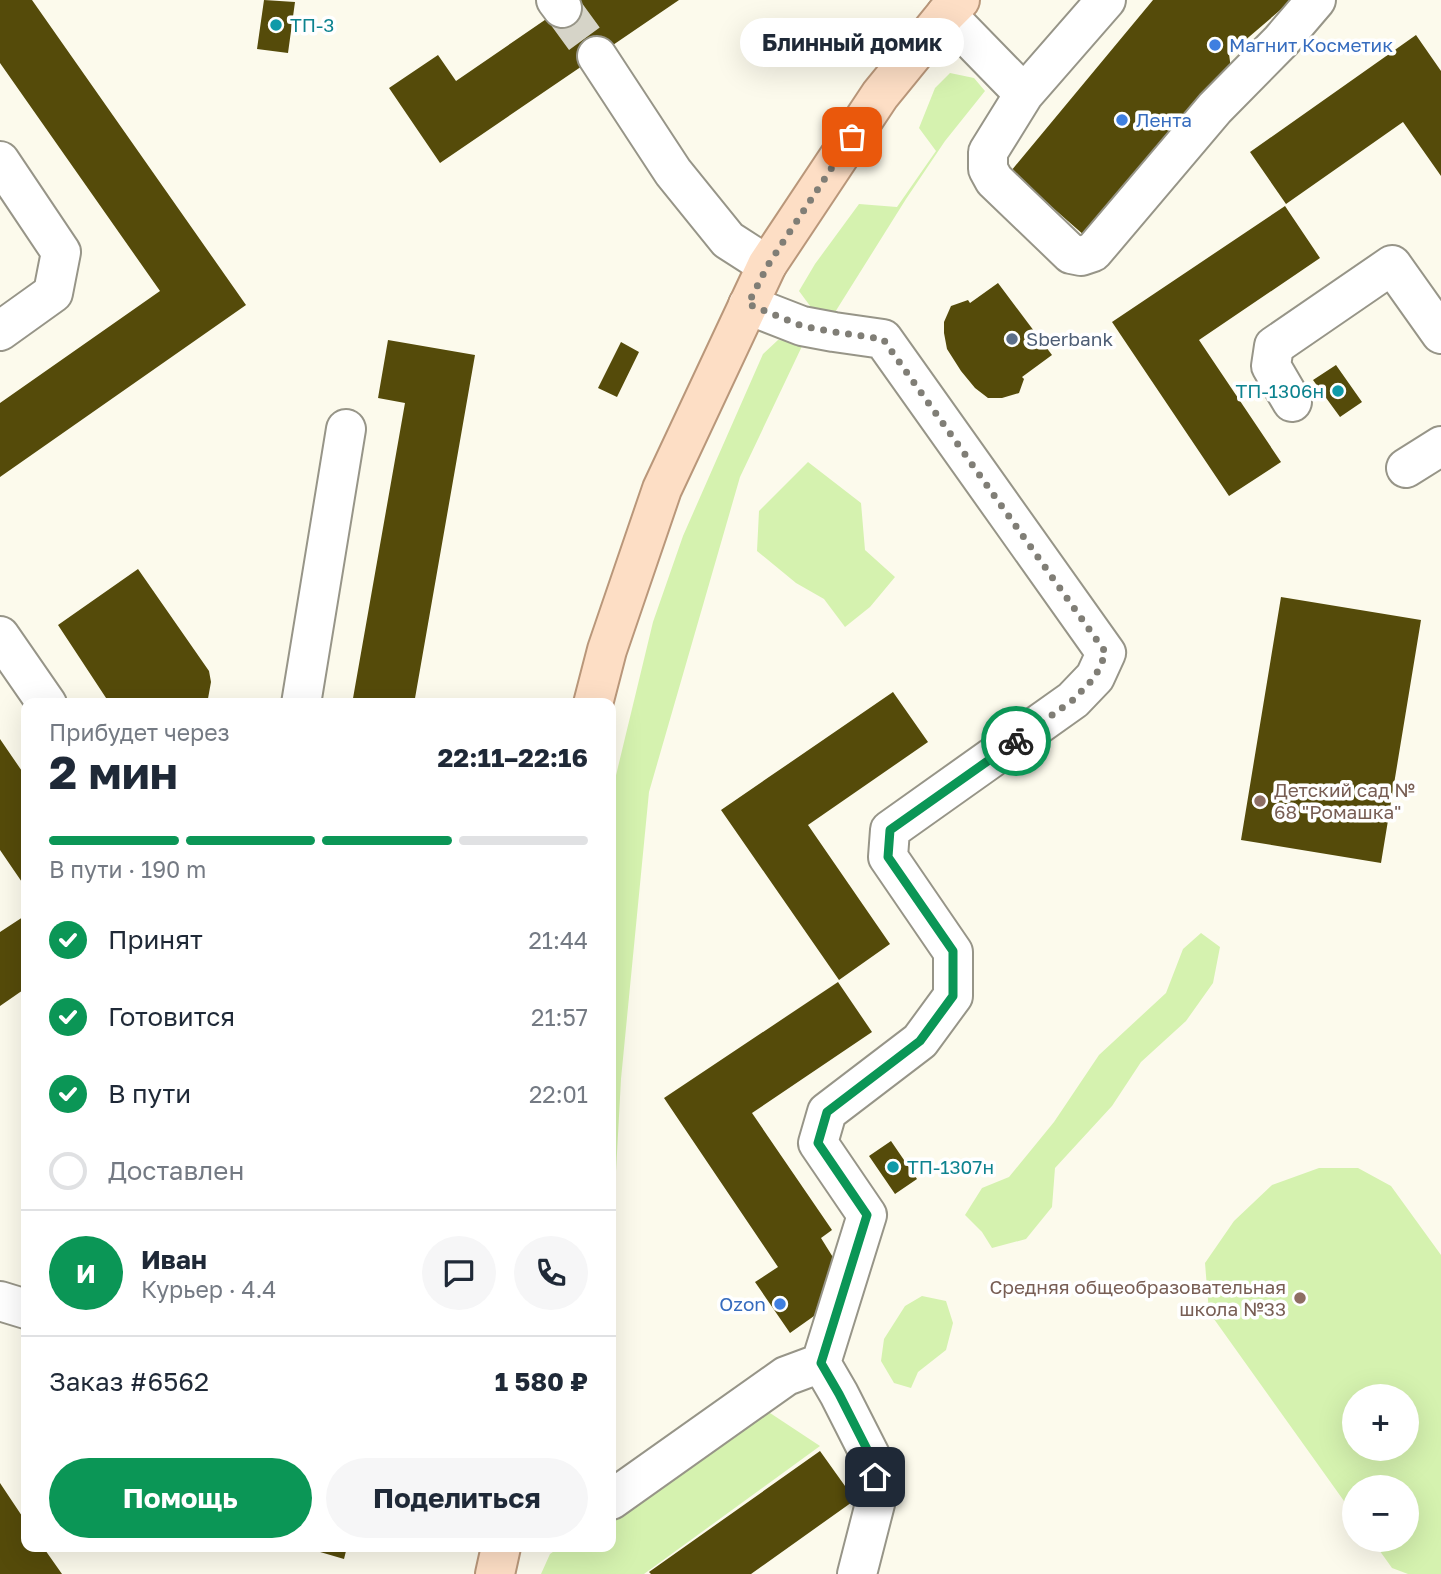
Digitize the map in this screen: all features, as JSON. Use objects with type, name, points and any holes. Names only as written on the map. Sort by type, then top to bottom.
[{"type":"main road","points":[[595,698],[607,650],[663,489],[768,265],[880,95],[953,7]]},
{"type":"main road","points":[[495,1574],[500,1552]]},
{"type":"lane","points":[[1106,0],[1024,94],[988,152],[988,169],[994,180],[1070,254],[1082,256],[1093,252],[1214,108],[1281,41],[1316,0]]},
{"type":"lane","points":[[953,7],[1024,94]]},
{"type":"lane","points":[[597,56],[681,182],[729,240],[768,265]]},
{"type":"lane","points":[[0,161],[61,252],[53,293],[0,331]]},
{"type":"lane","points":[[1292,402],[1271,366],[1274,345],[1392,265],[1441,334]]},
{"type":"lane","points":[[748,304],[802,326],[883,339],[1121,656],[1073,700],[890,830],[888,857],[953,951],[953,996],[920,1041],[827,1112],[818,1143],[867,1215],[821,1363],[873,1461],[878,1492],[857,1574]]},
{"type":"lane","points":[[302,698],[346,429]]},
{"type":"lane","points":[[1406,468],[1441,446]]},
{"type":"lane","points":[[0,636],[43,698]]},
{"type":"lane","points":[[0,1301],[21,1307]]},
{"type":"lane","points":[[616,1496],[786,1376],[821,1363]]},
{"type":"green space","points":[[950,73],[974,78],[985,91],[945,141],[832,317],[816,314],[799,291],[815,264],[859,204],[897,207],[936,151],[919,128],[935,88]]},
{"type":"green space","points":[[778,340],[804,342],[740,477],[649,792],[621,1079],[616,1172],[616,775],[653,622],[683,536],[763,354]]},
{"type":"green space","points":[[808,462],[861,503],[865,550],[895,577],[870,607],[845,627],[824,599],[796,583],[757,551],[759,511]]},
{"type":"green space","points":[[1201,933],[1220,947],[1213,983],[1186,1021],[1141,1062],[1112,1106],[1055,1168],[1052,1207],[1026,1239],[992,1248],[982,1232],[965,1215],[982,1188],[1009,1177],[1054,1122],[1099,1055],[1166,993],[1183,949]]},
{"type":"green space","points":[[1319,1168],[1358,1168],[1391,1186],[1441,1255],[1441,1574],[1408,1574],[1392,1568],[1381,1552],[1419,1552],[1419,1475],[1342,1475],[1342,1498],[1209,1312],[1205,1263],[1234,1221],[1272,1185]]},
{"type":"green space","points":[[922,1296],[946,1301],[953,1323],[946,1350],[918,1372],[911,1388],[894,1383],[881,1361],[884,1339],[905,1306]]},
{"type":"green space","points":[[767,1411],[820,1446],[644,1574],[541,1574],[553,1552],[616,1552],[616,1508]]},
{"type":"building","points":[[0,0],[32,0],[246,305],[0,477],[0,403],[160,291],[0,63]]},
{"type":"building","name":"ТП-3","points":[[264,0],[295,2],[288,53],[257,49]]},
{"type":"building","points":[[574,0],[679,0],[440,163],[389,88],[438,55],[456,81]]},
{"type":"building","name":"Лента","points":[[1153,0],[1292,0],[1229,54],[1231,69],[1093,243],[1011,171]]},
{"type":"building","points":[[1416,35],[1441,71],[1441,176],[1403,122],[1286,204],[1250,152]]},
{"type":"building","points":[[1285,206],[1320,258],[1199,340],[1281,462],[1229,496],[1112,322]]},
{"type":"building","points":[[998,283],[1052,355],[1022,377],[1024,379],[1019,393],[1002,398],[988,398],[975,388],[947,349],[944,322],[951,306],[968,300],[970,303]]},
{"type":"building","points":[[388,340],[475,355],[415,698],[353,698],[405,403],[378,398]]},
{"type":"building","points":[[621,342],[639,352],[617,397],[598,388]]},
{"type":"building","name":"ТП-1306н","points":[[1336,365],[1362,402],[1340,417],[1313,380]]},
{"type":"building","points":[[138,569],[209,671],[211,682],[208,698],[106,698],[58,625]]},
{"type":"building","points":[[1281,597],[1421,620],[1381,863],[1241,840]]},
{"type":"building","points":[[893,692],[928,742],[808,825],[890,944],[839,980],[721,810]]},
{"type":"building","points":[[0,739],[21,770],[21,881],[0,850]]},
{"type":"building","points":[[21,918],[21,991],[0,1006],[0,932]]},
{"type":"building","points":[[838,982],[872,1032],[752,1113],[832,1230],[821,1238],[839,1267],[831,1304],[790,1333],[755,1282],[778,1267],[664,1098]]},
{"type":"building","name":"ТП-1307н","points":[[891,1141],[917,1179],[895,1194],[869,1156]]},
{"type":"building","points":[[820,1451],[855,1500],[751,1574],[649,1572]]},
{"type":"building","points":[[0,1483],[21,1514],[21,1552],[47,1552],[62,1574],[0,1574]]},
{"type":"building","points":[[320,1552],[346,1552],[344,1559]]},
{"type":"tunnel","points":[[562,8],[597,56]]},
{"type":"way so far","points":[[852,137],[768,265],[748,304],[802,326],[883,339],[1106,653],[1095,677],[1073,700],[1016,741]]},
{"type":"place","name":"ТП-3","points":[[276,25]]},
{"type":"place","name":"Магнит Косметик","points":[[1215,45]]},
{"type":"place","name":"Лента","points":[[1122,120]]},
{"type":"place","name":"Блинный домик","points":[[852,137]]},
{"type":"place","name":"Sberbank","points":[[1012,339]]},
{"type":"place","name":"ТП-1306н","points":[[1338,391]]},
{"type":"place","name":"Детский сад № 68 \"Ромашка\"","points":[[1260,801]]},
{"type":"place","name":"ТП-1307н","points":[[893,1167]]},
{"type":"place","name":"Средняя общеобразовательная школа №33","points":[[1300,1298]]},
{"type":"place","name":"Ozon","points":[[780,1304]]},
{"type":"route","points":[[875,1477],[873,1461],[821,1363],[867,1215],[818,1143],[827,1112],[920,1041],[953,996],[953,951],[888,857],[890,830],[1016,741]]}]
